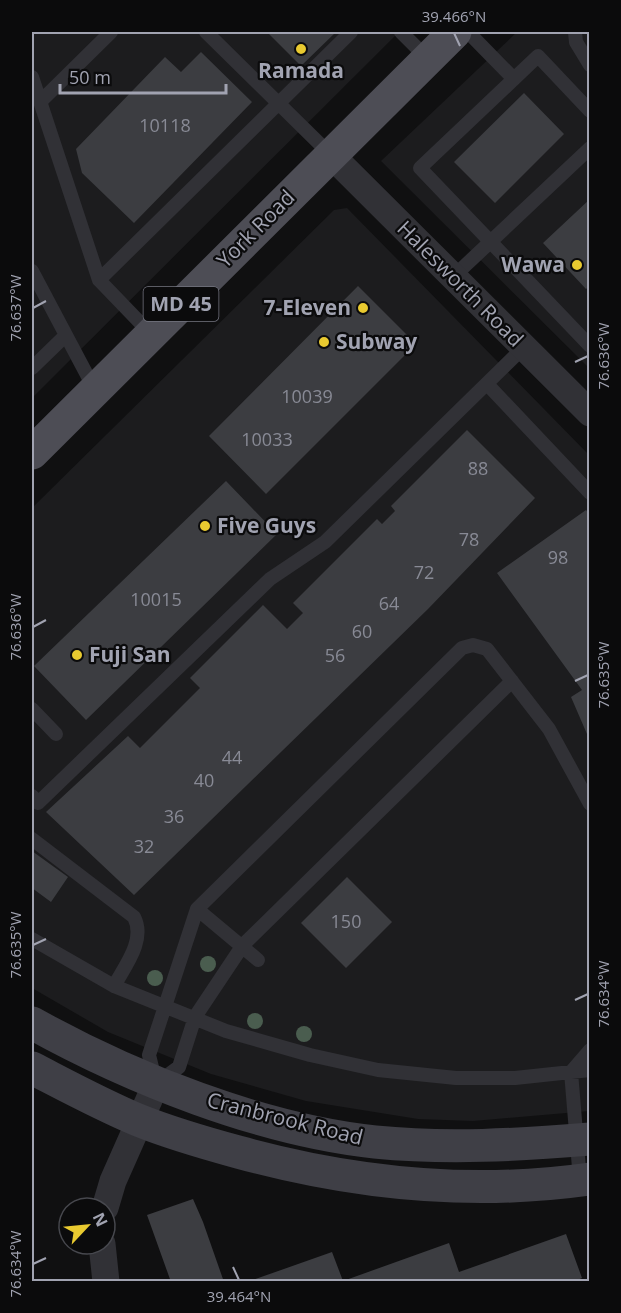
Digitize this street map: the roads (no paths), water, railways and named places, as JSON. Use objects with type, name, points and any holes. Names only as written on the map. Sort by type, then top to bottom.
[{"type":"main road","name":"York Road","points":[[32,453],[455,32]]},
{"type":"street","name":"Halesworth Road","points":[[331,155],[590,413]]},
{"type":"street","name":"Cranbrook Road","points":[[32,1023],[78,1049],[156,1083],[249,1114],[330,1135],[373,1142],[447,1146],[583,1139]]},
{"type":"street","name":"Cranbrook Road","points":[[32,1068],[139,1120],[281,1163],[359,1179],[458,1188],[585,1180]]},
{"type":"street","points":[[109,1196],[156,1083]]},
{"type":"street","points":[[103,1256],[106,1281]]},
{"type":"lane","points":[[40,102],[111,32]]},
{"type":"lane","points":[[206,32],[331,155]]},
{"type":"lane","points":[[99,280],[351,32]]},
{"type":"lane","points":[[400,32],[428,59]]},
{"type":"lane","points":[[468,32],[514,79]]},
{"type":"lane","points":[[574,32],[588,61]]},
{"type":"lane","points":[[590,111],[538,56],[420,168],[590,346]]},
{"type":"lane","points":[[32,77],[99,280],[151,334]]},
{"type":"lane","points":[[453,277],[590,148]]},
{"type":"lane","points":[[32,271],[64,337],[95,390]]},
{"type":"lane","points":[[32,369],[64,337]]},
{"type":"lane","points":[[32,796],[38,803],[270,579],[325,542],[524,348]]},
{"type":"lane","points":[[488,384],[590,493]]},
{"type":"lane","points":[[512,681],[243,945],[195,1017],[178,1067],[156,1083],[149,1055],[197,909],[462,648],[473,645],[487,649],[512,681],[549,729],[590,804]]},
{"type":"lane","points":[[32,709],[56,734]]},
{"type":"lane","points":[[32,839],[134,917],[139,931],[137,943],[114,986]]},
{"type":"lane","points":[[197,909],[243,945],[258,960]]},
{"type":"lane","points":[[32,939],[114,986],[226,1031],[378,1070],[456,1078],[515,1078],[590,1070]]},
{"type":"lane","points":[[571,1072],[590,1050]]},
{"type":"lane","points":[[571,1072],[583,1139],[585,1180]]},
{"type":"place","name":"Ramada","points":[[301,49]]},
{"type":"place","name":"Wawa","points":[[577,265]]},
{"type":"place","name":"7-Eleven","points":[[363,308]]},
{"type":"place","name":"Subway","points":[[324,342]]},
{"type":"place","name":"Five Guys","points":[[205,526]]},
{"type":"place","name":"Fuji San","points":[[77,655]]}]
